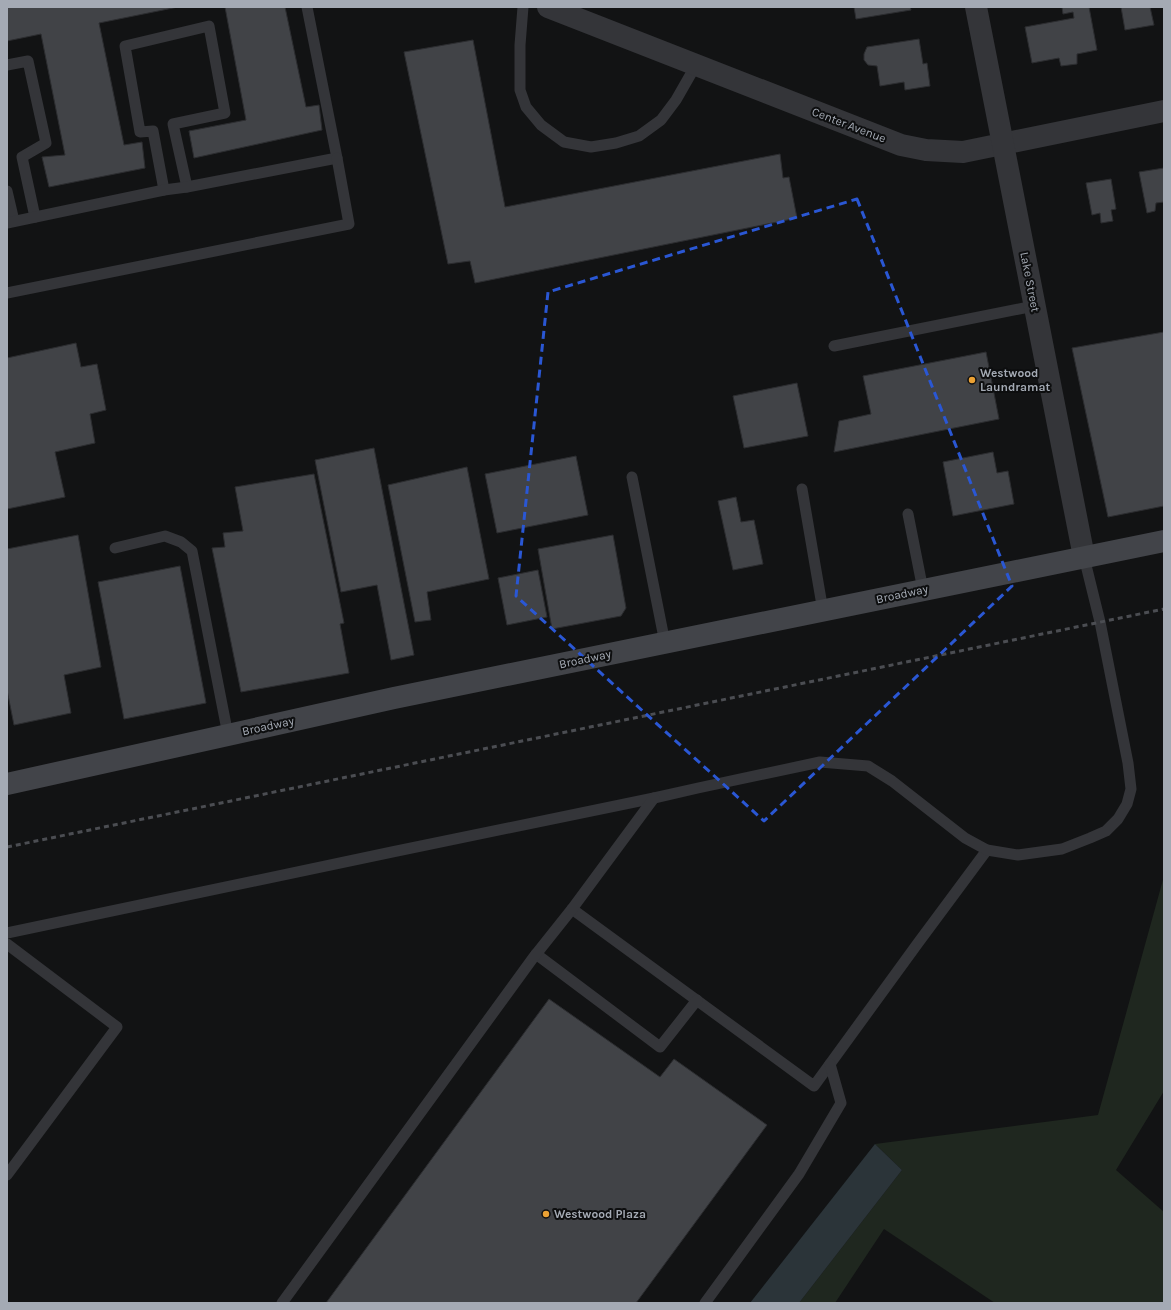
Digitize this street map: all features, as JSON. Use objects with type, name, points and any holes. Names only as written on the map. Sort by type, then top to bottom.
[{"type":"street","name":"Center Avenue","points":[[548,7],[902,145],[926,150],[964,152],[1164,111]]},
{"type":"street","name":"Lake Street","points":[[976,7],[1084,557]]},
{"type":"street","name":"Broadway","points":[[7,784],[394,698],[1164,541]]},
{"type":"lane","points":[[7,293],[349,224],[307,7]]},
{"type":"lane","points":[[523,7],[520,45],[520,90],[526,107],[541,126],[564,142],[591,147],[616,143],[639,136],[661,120],[676,100],[696,65]]},
{"type":"lane","points":[[164,190],[153,132],[140,132],[125,46],[209,26],[225,113],[173,124],[187,187]]},
{"type":"lane","points":[[7,65],[28,61],[46,143],[22,157],[35,217]]},
{"type":"lane","points":[[7,191],[10,222],[164,190],[187,187],[337,158]]},
{"type":"lane","points":[[834,346],[1034,306]]},
{"type":"lane","points":[[632,477],[665,643]]},
{"type":"lane","points":[[802,489],[823,611]]},
{"type":"lane","points":[[908,514],[924,590]]},
{"type":"lane","points":[[115,548],[165,536],[181,542],[192,552],[228,735]]},
{"type":"lane","points":[[7,934],[820,762],[868,766],[892,781],[965,838],[987,850],[1018,855],[1062,849],[1106,831],[1118,819],[1127,804],[1131,789],[1128,763],[1100,622],[1084,557]]},
{"type":"lane","points":[[282,1303],[536,954],[572,909],[654,798]]},
{"type":"lane","points":[[572,909],[814,1086],[987,850]]},
{"type":"lane","points":[[7,944],[117,1027],[7,1175]]},
{"type":"lane","points":[[536,954],[660,1047],[698,1000]]},
{"type":"lane","points":[[705,1303],[799,1174],[841,1102],[830,1064]]},
{"type":"highlighted area","points":[[857,199],[1012,586],[764,821],[516,596],[548,292]]},
{"type":"shaded area","points":[[1164,876],[1164,1091],[1116,1170],[1164,1212],[1164,1303],[995,1303],[884,1229],[835,1303],[799,1303],[902,1170],[875,1144],[1098,1115]]},
{"type":"shaded area","points":[[875,1144],[902,1170],[799,1303],[750,1303]]},
{"type":"building","points":[[7,7],[178,7],[99,23],[124,145],[142,142],[145,168],[49,187],[42,157],[65,155],[41,34],[7,41]]},
{"type":"building","points":[[225,7],[285,7],[306,107],[319,105],[322,130],[194,158],[189,131],[246,120]]},
{"type":"building","points":[[854,7],[910,7],[911,10],[856,19]]},
{"type":"building","points":[[1062,7],[1089,7],[1097,50],[1077,54],[1077,64],[1061,66],[1059,58],[1032,63],[1025,27],[1074,18],[1073,12],[1063,14]]},
{"type":"building","points":[[1121,7],[1150,7],[1154,25],[1125,30]]},
{"type":"building","points":[[919,39],[923,64],[927,63],[930,86],[905,90],[904,82],[880,86],[877,66],[868,65],[864,60],[864,54],[867,47]]},
{"type":"building","points":[[473,40],[505,207],[780,154],[783,178],[789,177],[797,218],[475,283],[470,261],[448,264],[404,52]]},
{"type":"building","points":[[1164,168],[1164,202],[1156,203],[1155,211],[1147,213],[1139,172]]},
{"type":"building","points":[[1111,179],[1116,209],[1111,210],[1113,221],[1101,223],[1100,213],[1092,215],[1086,183]]},
{"type":"building","points":[[1164,332],[1164,506],[1108,517],[1072,348]]},
{"type":"building","points":[[76,343],[81,367],[97,364],[106,410],[90,414],[95,443],[55,452],[65,497],[7,509],[7,358]]},
{"type":"building","points":[[986,352],[999,419],[834,452],[839,421],[871,414],[863,376]]},
{"type":"building","points":[[797,383],[808,436],[744,448],[733,396]]},
{"type":"building","points":[[374,448],[414,655],[391,660],[377,585],[341,592],[315,460]]},
{"type":"building","points":[[993,452],[997,473],[1008,471],[1014,504],[953,516],[943,462]]},
{"type":"building","points":[[576,456],[588,515],[497,533],[485,474]]},
{"type":"building","points":[[467,467],[489,579],[427,592],[431,620],[415,622],[388,485]]},
{"type":"building","points":[[314,474],[344,623],[340,624],[349,673],[241,692],[212,548],[225,547],[223,533],[243,531],[235,487]]},
{"type":"building","points":[[736,497],[741,522],[754,520],[763,564],[733,570],[718,501]]},
{"type":"building","points":[[78,535],[101,667],[64,675],[71,713],[14,725],[7,690],[7,549]]},
{"type":"building","points":[[613,535],[626,608],[621,616],[552,629],[538,549]]},
{"type":"building","points":[[180,566],[206,703],[124,719],[98,582]]},
{"type":"building","points":[[538,570],[547,617],[507,625],[498,578]]},
{"type":"building","name":"Westwood Plaza","points":[[549,999],[660,1077],[674,1059],[767,1125],[636,1303],[326,1303]]},
{"type":"railway","points":[[7,847],[1164,609]]},
{"type":"place","name":"Westwood Laundramat","points":[[972,380]]},
{"type":"place","name":"Westwood Plaza","points":[[546,1214]]}]
